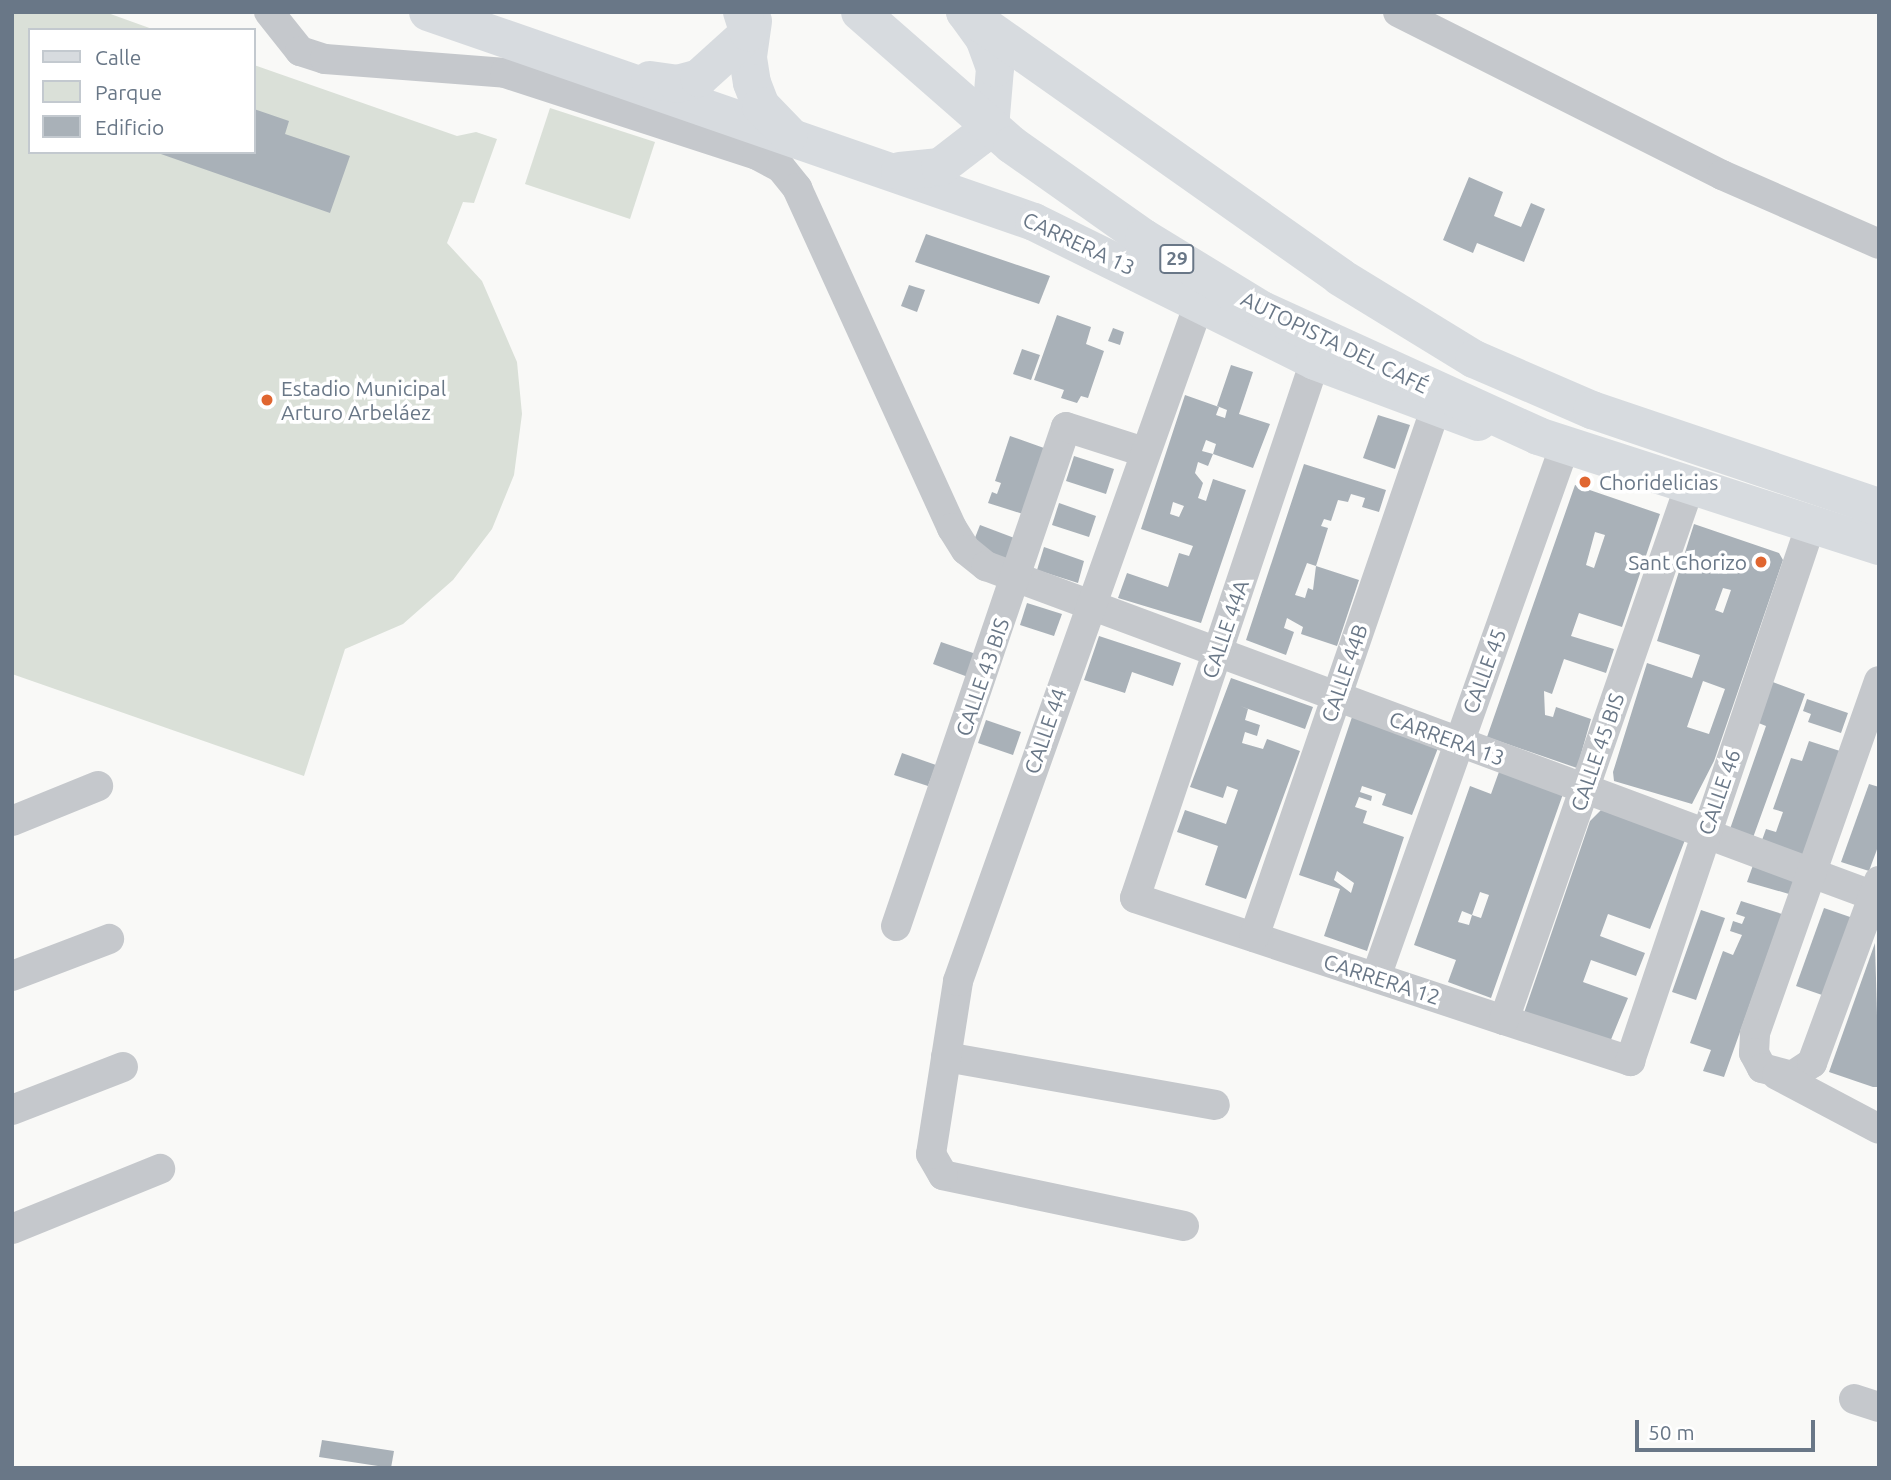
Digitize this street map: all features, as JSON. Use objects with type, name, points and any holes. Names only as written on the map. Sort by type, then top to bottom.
[{"type":"main road","name":"CARRERA 13","points":[[429,12],[1045,226],[1315,361],[1435,410],[1552,440]]},
{"type":"main road","name":"AUTOPISTA DEL CAFÉ","points":[[860,12],[1012,145],[1202,275],[1337,346],[1552,440],[1879,546]]},
{"type":"main road","points":[[891,171],[928,170],[962,154],[991,116],[995,68],[984,38],[965,12]]},
{"type":"main road","points":[[965,12],[1340,277],[1474,359],[1592,410],[1879,507]]},
{"type":"main road","name":"CARRERA 13","points":[[608,75],[677,84],[699,78],[749,19]]},
{"type":"main road","points":[[749,19],[752,83],[761,106],[791,136]]},
{"type":"street","points":[[1398,12],[1721,175],[1879,244]]},
{"type":"street","name":"CARRERA 13","points":[[277,20],[300,51],[352,65],[471,67],[505,73],[757,155],[781,168],[797,188],[952,528],[965,550],[1016,579],[1704,834],[1812,873],[1877,892]]},
{"type":"street","name":"CALLE 44","points":[[1184,1226],[943,1175],[934,1167],[931,1154],[958,981],[1089,606],[1199,304]]},
{"type":"street","name":"CALLE 44A","points":[[1135,898],[1315,361]]},
{"type":"street","name":"CALLE 44B","points":[[1254,937],[1435,410]]},
{"type":"street","name":"CALLE 43 BIS","points":[[896,926],[1066,427],[1144,452]]},
{"type":"street","name":"CALLE 45","points":[[1376,977],[1459,743],[1552,440]]},
{"type":"street","name":"CALLE 45 BIS","points":[[1504,1020],[1690,485]]},
{"type":"street","points":[[1820,527],[1879,568]]},
{"type":"street","name":"CALLE 46","points":[[1630,1061],[1704,834],[1820,527]]},
{"type":"street","points":[[1879,681],[1755,1034],[1755,1053],[1762,1068],[1879,1129]]},
{"type":"street","points":[[12,821],[98,786]]},
{"type":"street","points":[[1777,1075],[1804,1072],[1817,1055],[1877,892]]},
{"type":"street","name":"CARRERA 12","points":[[1135,898],[1630,1061]]},
{"type":"street","points":[[12,976],[109,939]]},
{"type":"street","points":[[946,1057],[1216,1105]]},
{"type":"street","points":[[12,1110],[123,1067]]},
{"type":"street","points":[[12,1229],[160,1169]]},
{"type":"green space","name":"Estadio Municipal Arturo Arbeláez","points":[[12,12],[105,12],[149,28],[28,28],[28,154],[256,154],[256,66],[457,136],[476,132],[497,139],[474,203],[463,202],[447,243],[482,281],[517,362],[522,414],[514,475],[492,529],[453,580],[403,624],[345,649],[304,776],[12,674]]},
{"type":"green space","points":[[550,108],[655,142],[630,219],[525,184]]},
{"type":"building","points":[[256,110],[289,121],[285,134],[350,156],[330,213],[161,154],[256,154]]},
{"type":"building","points":[[1469,177],[1503,192],[1494,216],[1521,227],[1531,203],[1545,209],[1524,262],[1477,243],[1473,253],[1443,240]]},
{"type":"building","points":[[926,234],[1050,276],[1039,304],[915,262]]},
{"type":"building","points":[[909,285],[925,290],[917,312],[901,306]]},
{"type":"building","points":[[1057,315],[1091,327],[1086,344],[1104,351],[1088,398],[1081,396],[1077,403],[1061,398],[1064,390],[1034,380]]},
{"type":"building","points":[[1113,328],[1124,332],[1120,345],[1108,341]]},
{"type":"building","points":[[1022,349],[1040,355],[1031,380],[1013,374]]},
{"type":"building","points":[[1231,365],[1253,372],[1239,414],[1270,424],[1253,468],[1213,454],[1208,466],[1198,462],[1195,473],[1203,483],[1198,498],[1206,501],[1213,479],[1246,490],[1201,623],[1118,598],[1127,573],[1168,587],[1179,553],[1189,556],[1193,546],[1141,529],[1185,395],[1219,407],[1216,415],[1225,418],[1227,410],[1217,406]],"holes":[[[1206,440],[1216,444],[1213,454],[1202,451]],[[1173,502],[1184,506],[1179,517],[1170,514]]]},
{"type":"building","points":[[1378,415],[1410,425],[1395,469],[1363,458]]},
{"type":"building","points":[[1010,436],[1044,448],[1023,514],[988,503],[992,492],[997,494],[1001,483],[995,481]]},
{"type":"building","points":[[1074,456],[1114,469],[1106,494],[1066,481]]},
{"type":"building","points":[[1304,464],[1386,490],[1379,512],[1362,507],[1365,498],[1351,494],[1348,502],[1338,500],[1331,521],[1324,519],[1321,526],[1328,528],[1316,566],[1359,580],[1337,646],[1301,634],[1303,627],[1287,618],[1284,628],[1294,632],[1286,655],[1246,640]],"holes":[[[1307,563],[1316,566],[1313,590],[1308,588],[1305,598],[1295,595]]]},
{"type":"building","points":[[1575,485],[1660,514],[1622,627],[1579,613],[1571,636],[1614,649],[1606,673],[1564,659],[1552,694],[1544,691],[1545,715],[1553,717],[1556,707],[1591,719],[1577,768],[1487,737]],"holes":[[[1595,532],[1605,535],[1594,568],[1586,565]]]},
{"type":"building","points":[[1059,503],[1096,516],[1089,537],[1052,525]]},
{"type":"building","points":[[1694,524],[1779,553],[1783,560],[1714,761],[1692,804],[1614,781],[1613,772],[1647,663],[1692,678],[1700,655],[1657,641]],"holes":[[[1723,588],[1731,590],[1723,613],[1715,610]],[[1703,681],[1725,689],[1709,734],[1687,727]]]},
{"type":"building","points":[[980,525],[1017,539],[1008,562],[971,548]]},
{"type":"building","points":[[1044,547],[1084,561],[1078,583],[1037,570]]},
{"type":"building","points":[[1027,603],[1062,614],[1054,636],[1020,625]]},
{"type":"building","points":[[1099,636],[1181,663],[1173,686],[1132,672],[1125,693],[1084,680]]},
{"type":"building","points":[[941,642],[976,654],[968,677],[933,664]]},
{"type":"building","points":[[1231,678],[1313,707],[1305,729],[1240,706],[1248,709],[1245,720],[1260,725],[1257,736],[1245,732],[1242,743],[1263,749],[1267,739],[1300,751],[1246,899],[1205,885],[1218,846],[1177,832],[1185,810],[1226,824],[1238,790],[1227,786],[1223,798],[1190,787]]},
{"type":"building","points":[[1770,681],[1805,694],[1746,857],[1723,849],[1766,726],[1756,722]]},
{"type":"building","points":[[1807,699],[1848,713],[1841,733],[1808,722],[1811,714],[1803,711]]},
{"type":"building","points":[[1352,717],[1438,748],[1412,815],[1382,805],[1386,794],[1362,786],[1360,792],[1372,796],[1371,801],[1359,797],[1355,807],[1367,811],[1363,823],[1404,837],[1367,951],[1324,936],[1340,889],[1299,875]],"holes":[[[1337,871],[1354,883],[1351,893],[1334,880]]]},
{"type":"building","points":[[986,720],[1021,732],[1013,755],[978,743]]},
{"type":"building","points":[[1809,741],[1840,751],[1789,894],[1747,882],[1766,829],[1776,832],[1783,812],[1773,809],[1791,758],[1802,761]]},
{"type":"building","points":[[902,753],[936,765],[928,786],[894,775]]},
{"type":"building","points":[[1500,769],[1563,794],[1491,998],[1448,982],[1456,960],[1414,945],[1470,786],[1491,794]],"holes":[[[1480,892],[1489,895],[1481,918],[1472,915]],[[1462,911],[1472,915],[1469,925],[1458,922]]]},
{"type":"building","points":[[1869,784],[1879,787],[1879,844],[1869,871],[1841,862]]},
{"type":"building","points":[[1601,810],[1685,840],[1650,929],[1608,914],[1600,936],[1645,953],[1636,976],[1591,960],[1583,982],[1628,998],[1610,1042],[1524,1013],[1590,821]]},
{"type":"building","points":[[1741,901],[1782,914],[1724,1077],[1703,1071],[1711,1050],[1690,1043],[1723,951],[1733,955],[1742,935],[1730,931],[1733,921],[1742,924],[1745,917],[1736,914]]},
{"type":"building","points":[[1824,908],[1853,918],[1825,996],[1796,986]]},
{"type":"building","points":[[1701,910],[1725,918],[1696,1000],[1672,992]]},
{"type":"building","points":[[1875,943],[1879,1087],[1829,1072]]},
{"type":"building","points":[[322,1440],[394,1451],[391,1468],[319,1457]]},
{"type":"place","name":"Estadio Municipal Arturo Arbeláez","points":[[267,400]]},
{"type":"place","name":"Choridelicias","points":[[1585,482]]},
{"type":"place","name":"Sant Chorizo","points":[[1761,562]]}]
